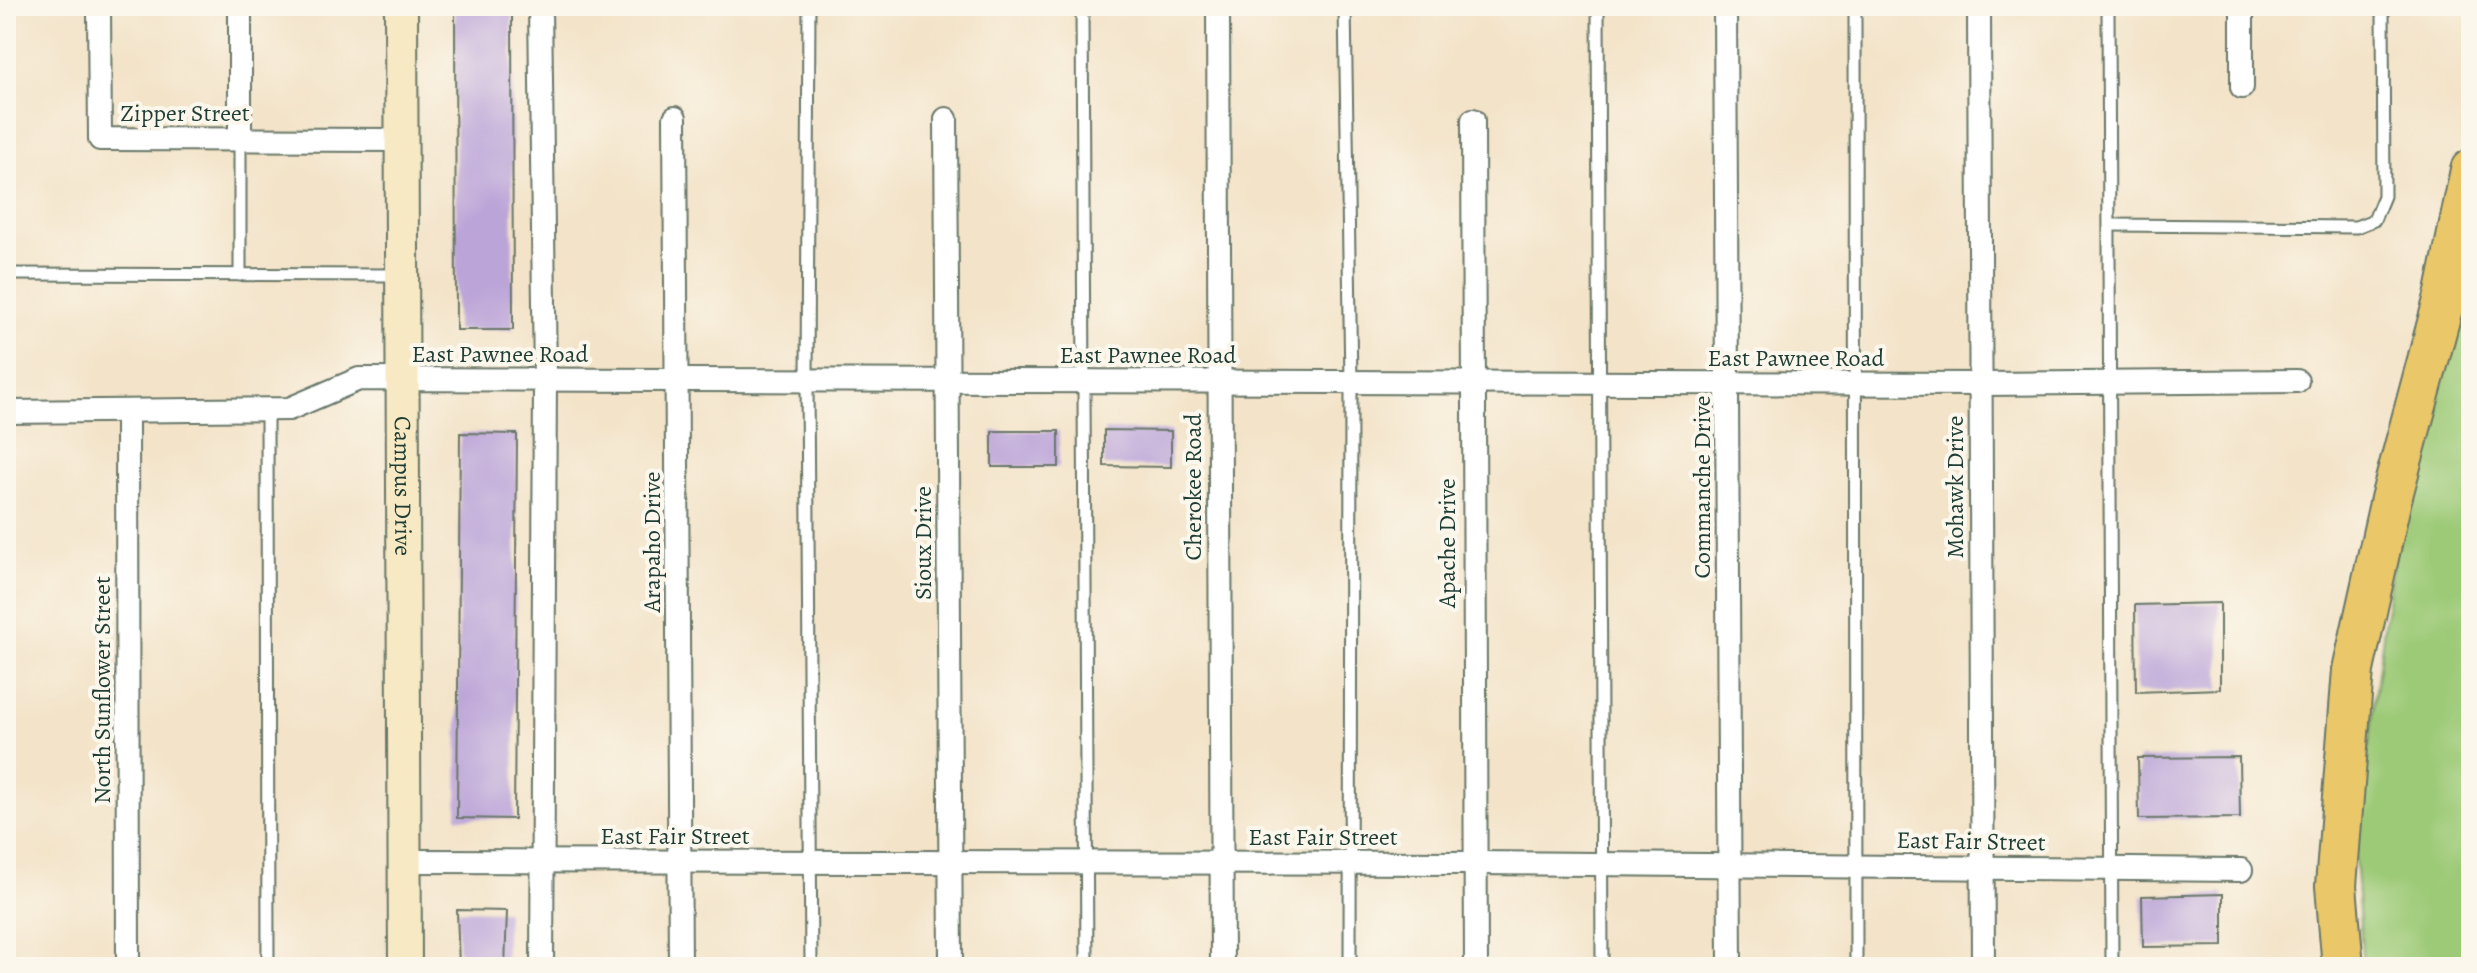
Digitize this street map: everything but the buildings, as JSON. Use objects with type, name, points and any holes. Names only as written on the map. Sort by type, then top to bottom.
[{"type":"highway","points":[[2343,967],[2336,886],[2353,670],[2391,499],[2446,293],[2471,170]]},
{"type":"main road","name":"Campus Drive","points":[[401,6],[405,967]]},
{"type":"street","name":"Zipper Street","points":[[99,6],[100,139],[402,140]]},
{"type":"street","points":[[240,6],[240,139]]},
{"type":"street","points":[[540,6],[545,379],[542,967]]},
{"type":"street","name":"Cherokee Road","points":[[1218,6],[1222,967]]},
{"type":"street","name":"Commanche Drive","points":[[1725,6],[1730,967]]},
{"type":"street","name":"Mohawk Drive","points":[[1979,6],[1983,967]]},
{"type":"street","points":[[2242,6],[2242,87]]},
{"type":"street","name":"Arapaho Drive","points":[[675,118],[680,967]]},
{"type":"street","name":"Sioux Drive","points":[[946,119],[951,967]]},
{"type":"street","name":"Apache Drive","points":[[1473,120],[1476,967]]},
{"type":"street","name":"East Pawnee Road","points":[[6,412],[289,409],[359,379],[1728,384],[2297,381]]},
{"type":"street","name":"North Sunflower Street","points":[[127,413],[128,967]]},
{"type":"street","name":"East Fair Street","points":[[404,861],[1474,863],[2241,870]]},
{"type":"lane","points":[[809,6],[807,381],[811,967]]},
{"type":"lane","points":[[1082,6],[1087,967]]},
{"type":"lane","points":[[1345,6],[1351,382],[1350,967]]},
{"type":"lane","points":[[1598,6],[1597,383],[1602,967]]},
{"type":"lane","points":[[1855,6],[1856,967]]},
{"type":"lane","points":[[2108,6],[2112,383],[2112,967]]},
{"type":"lane","points":[[2110,225],[2356,227],[2374,220],[2384,196],[2383,6]]},
{"type":"lane","points":[[240,139],[240,275]]},
{"type":"lane","points":[[6,274],[402,275]]},
{"type":"lane","points":[[267,409],[268,967]]},
{"type":"green space","points":[[2471,227],[2471,967],[2363,967],[2355,855],[2392,564]]}]
